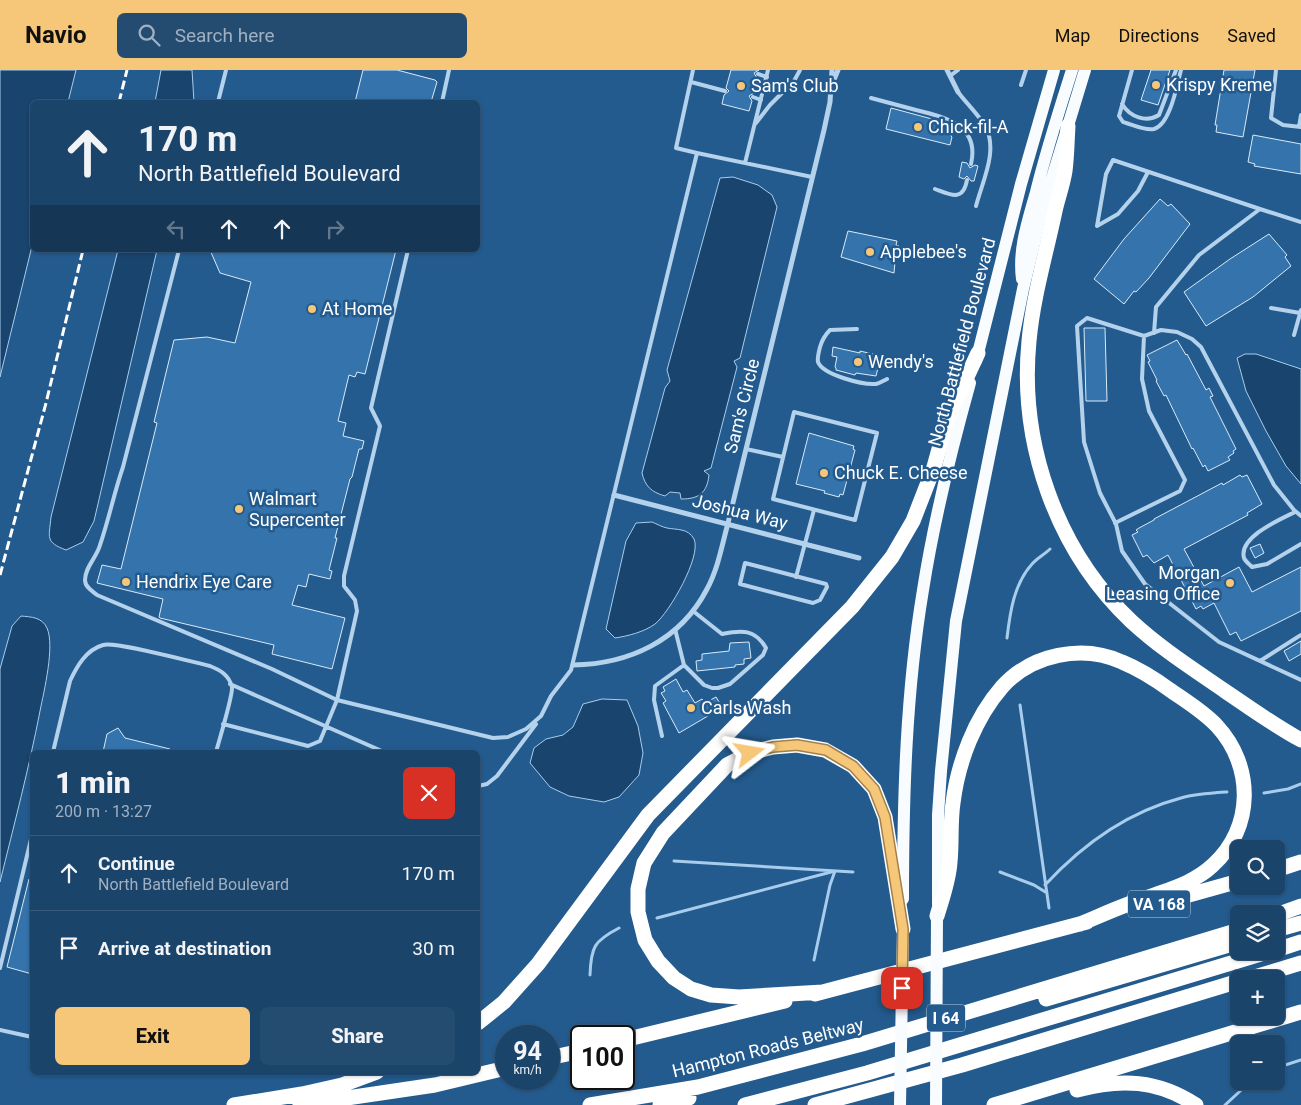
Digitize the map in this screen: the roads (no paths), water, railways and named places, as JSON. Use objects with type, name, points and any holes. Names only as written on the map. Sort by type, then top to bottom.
[{"type":"highway","points":[[1068,126],[1064,172],[1034,304],[1028,356],[1032,433],[1050,500],[1075,551],[1102,590],[1130,621],[1185,664],[1301,740]]},
{"type":"highway","points":[[480,1021],[504,1002],[538,964],[648,815],[852,607],[882,571],[904,538],[919,508],[934,468],[947,420],[978,353]]},
{"type":"highway","points":[[635,1037],[823,992],[1080,924],[1182,885],[1214,865],[1224,853],[1237,831],[1243,813],[1245,782],[1236,754],[1228,740],[1217,726],[1182,698],[1121,661],[1100,655],[1082,653],[1040,660],[1003,687],[987,709],[967,748],[960,769],[953,802],[950,863],[937,916]]},
{"type":"highway","points":[[823,992],[739,998],[711,995],[691,989],[674,978],[658,961],[645,940],[638,912],[638,889],[644,863],[663,833],[728,765],[750,753],[773,747],[797,745],[826,750],[853,766],[874,789],[885,817],[903,929]]},
{"type":"highway","points":[[1285,867],[1301,862]]},
{"type":"highway","name":"VA 168","points":[[1080,924],[1195,895],[1230,884]]},
{"type":"highway","points":[[1285,912],[1301,906]]},
{"type":"highway","points":[[1285,916],[1301,912]]},
{"type":"highway","points":[[1285,927],[1301,923]]},
{"type":"highway","name":"Hampton Roads Beltway","points":[[590,1105],[698,1087],[862,1044],[1230,932]]},
{"type":"highway","points":[[1285,947],[1301,942]]},
{"type":"highway","points":[[660,1105],[845,1059],[1230,945]]},
{"type":"highway","points":[[745,1105],[867,1074],[1241,960]]},
{"type":"highway","points":[[1278,970],[1301,963]]},
{"type":"highway","points":[[815,1105],[962,1066],[1230,985]]},
{"type":"highway","points":[[996,1105],[1301,1012]]},
{"type":"highway","points":[[480,1074],[495,1071]]},
{"type":"highway","points":[[234,1105],[302,1094],[368,1075]]},
{"type":"highway","points":[[300,1105],[435,1085],[477,1075]]},
{"type":"highway","points":[[996,1105],[1114,1083],[1150,1084],[1184,1097],[1196,1105]]},
{"type":"main road","name":"North Battlefield Boulevard","points":[[900,1105],[903,825],[906,742],[922,590],[953,442],[1021,184],[1054,70]]},
{"type":"main road","points":[[1023,289],[1020,266],[1023,240],[1048,143],[1072,70]]},
{"type":"main road","points":[[936,1105],[938,806],[956,621],[1023,289],[1042,211],[1085,70]]},
{"type":"street","name":"Sam's Circle","points":[[573,665],[608,662],[652,647],[675,630],[693,611],[707,590],[716,567],[728,523],[824,130],[832,85],[832,70]]},
{"type":"street","points":[[832,85],[838,70]]},
{"type":"street","points":[[947,70],[958,92]]},
{"type":"street","name":"Joshua Way","points":[[614,495],[858,558]]},
{"type":"lane","points":[[218,100],[226,70]]},
{"type":"lane","points":[[442,100],[449,70]]},
{"type":"lane","points":[[693,70],[676,148],[812,178]]},
{"type":"lane","points":[[745,163],[768,70]]},
{"type":"lane","points":[[755,125],[770,105],[794,81],[800,70]]},
{"type":"lane","points":[[950,76],[958,70]]},
{"type":"lane","points":[[1021,85],[1026,70]]},
{"type":"lane","points":[[1132,70],[1119,116],[1123,122],[1149,129],[1155,129],[1162,124],[1168,113],[1181,70]]},
{"type":"lane","points":[[1122,104],[1131,114],[1141,118],[1152,119],[1159,115],[1174,71],[1176,70]]},
{"type":"lane","points":[[1276,70],[1271,118],[1283,125],[1300,127],[1301,115]]},
{"type":"lane","points":[[758,74],[767,77]]},
{"type":"lane","points":[[691,82],[726,91]]},
{"type":"lane","points":[[958,92],[984,126],[990,138],[991,151],[976,206]]},
{"type":"lane","points":[[753,98],[761,100]]},
{"type":"lane","points":[[871,98],[945,117],[963,128],[972,144],[971,164]]},
{"type":"lane","points":[[480,786],[488,784],[497,776],[542,716],[551,696],[573,665],[698,153]]},
{"type":"lane","points":[[1148,172],[1138,190],[1118,214],[1097,226],[1106,174],[1113,160],[1301,222]]},
{"type":"lane","points":[[935,189],[954,196],[960,194],[965,189],[967,180]]},
{"type":"lane","points":[[1154,332],[1156,307],[1199,255],[1260,209]]},
{"type":"lane","points":[[178,252],[123,467],[113,494],[100,547],[86,573],[85,582],[89,588],[97,595],[272,669],[337,700],[493,738],[508,737],[526,729],[542,716]]},
{"type":"lane","points":[[223,724],[308,746],[320,741],[337,700],[357,611],[355,600],[344,586],[344,576],[380,426],[371,408],[408,252]]},
{"type":"lane","points":[[1271,308],[1301,312],[1294,334]]},
{"type":"lane","points":[[1301,516],[1295,512],[1274,485],[1201,347],[1192,339],[1177,332],[1162,330],[1144,336],[1087,318],[1078,326],[1084,442],[1100,493],[1115,523],[1122,551],[1145,584],[1219,642],[1301,680]]},
{"type":"lane","points":[[857,330],[830,330],[822,342],[818,357],[819,363],[823,369],[830,373],[867,383],[877,384],[887,379]]},
{"type":"lane","points":[[1115,523],[1180,491],[1185,480],[1148,411],[1142,379],[1144,336]]},
{"type":"lane","points":[[794,412],[877,433],[855,520],[814,510],[773,500],[794,412]]},
{"type":"lane","points":[[746,449],[783,457]]},
{"type":"lane","points":[[796,577],[814,510]]},
{"type":"lane","points":[[1295,512],[1263,529],[1249,540],[1244,551],[1244,559],[1252,567],[1267,564],[1301,544]]},
{"type":"lane","points":[[745,563],[796,577],[826,584],[827,587],[820,600],[813,603],[740,584],[745,563]]},
{"type":"lane","points":[[675,630],[684,665],[704,685],[712,688],[730,684],[763,655],[766,648],[761,639],[748,632],[738,631],[722,634],[693,611]]},
{"type":"lane","points":[[1260,661],[1301,635]]},
{"type":"lane","points":[[53,750],[70,681],[75,670],[81,660],[91,651],[104,644],[121,646],[210,666],[220,670],[228,678],[232,688],[216,750]]},
{"type":"lane","points":[[662,736],[654,700],[655,686],[684,665]]},
{"type":"lane","points":[[230,684],[380,750]]},
{"type":"lane","points":[[0,968],[30,843]]},
{"type":"lane","points":[[0,1030],[30,1037]]},
{"type":"water","points":[[0,70],[76,70],[68,100],[30,100],[31,252],[0,377]]},
{"type":"water","points":[[161,70],[192,70],[194,100],[155,100]]},
{"type":"water","points":[[733,177],[758,185],[772,195],[777,207],[740,358],[734,361],[737,367],[711,468],[704,471],[709,475],[708,481],[701,494],[693,498],[681,499],[680,493],[670,492],[665,496],[656,493],[647,485],[642,473],[665,388],[670,381],[667,370],[720,178]]},
{"type":"water","points":[[117,252],[157,252],[94,521],[83,542],[66,550],[51,542],[49,535],[51,517]]},
{"type":"water","points":[[1245,354],[1256,354],[1301,369],[1301,484],[1286,466],[1246,391],[1237,358]]},
{"type":"water","points":[[652,522],[665,528],[682,530],[692,535],[695,547],[693,558],[683,584],[661,618],[646,629],[615,638],[606,629],[626,541],[636,523]]},
{"type":"water","points":[[21,616],[36,618],[45,624],[47,628],[50,646],[46,681],[32,750],[30,750],[30,758],[0,882],[0,669],[12,626]]},
{"type":"water","points":[[602,699],[627,700],[638,726],[643,753],[639,775],[619,797],[604,802],[569,796],[550,787],[530,763],[534,748],[546,739],[563,735],[573,727],[583,704]]},
{"type":"waterway","points":[[1007,638],[1011,608],[1021,580],[1034,562],[1050,549]]},
{"type":"waterway","points":[[1020,705],[1049,908]]},
{"type":"waterway","points":[[1264,793],[1288,789],[1301,784]]},
{"type":"waterway","points":[[1045,885],[1074,856],[1124,821],[1161,804],[1181,798],[1227,792]]},
{"type":"waterway","points":[[674,861],[853,872]]},
{"type":"waterway","points":[[657,918],[835,871]]},
{"type":"waterway","points":[[814,960],[830,885],[835,871]]},
{"type":"waterway","points":[[1000,872],[1034,885],[1047,893]]},
{"type":"waterway","points":[[590,975],[591,958],[599,941],[619,928]]},
{"type":"waterway","points":[[1285,1065],[1301,1060]]},
{"type":"waterway","points":[[1225,1105],[1241,1090]]},
{"type":"railway","points":[[120,100],[127,70]]},
{"type":"railway","points":[[0,575],[46,403],[83,252]]},
{"type":"place","name":"Krispy Kreme","points":[[1156,85]]},
{"type":"place","name":"Sam's Club","points":[[741,86]]},
{"type":"place","name":"Chick-fil-A","points":[[918,127]]},
{"type":"place","name":"Applebee's","points":[[870,252]]},
{"type":"place","name":"At Home","points":[[312,309]]},
{"type":"place","name":"Wendy's","points":[[858,362]]},
{"type":"place","name":"Chuck E. Cheese","points":[[824,473]]},
{"type":"place","name":"Walmart Supercenter","points":[[239,509]]},
{"type":"place","name":"Hendrix Eye Care","points":[[126,582]]},
{"type":"place","name":"Morgan Leasing Office","points":[[1230,583]]},
{"type":"place","name":"Carls Wash","points":[[691,708]]}]
